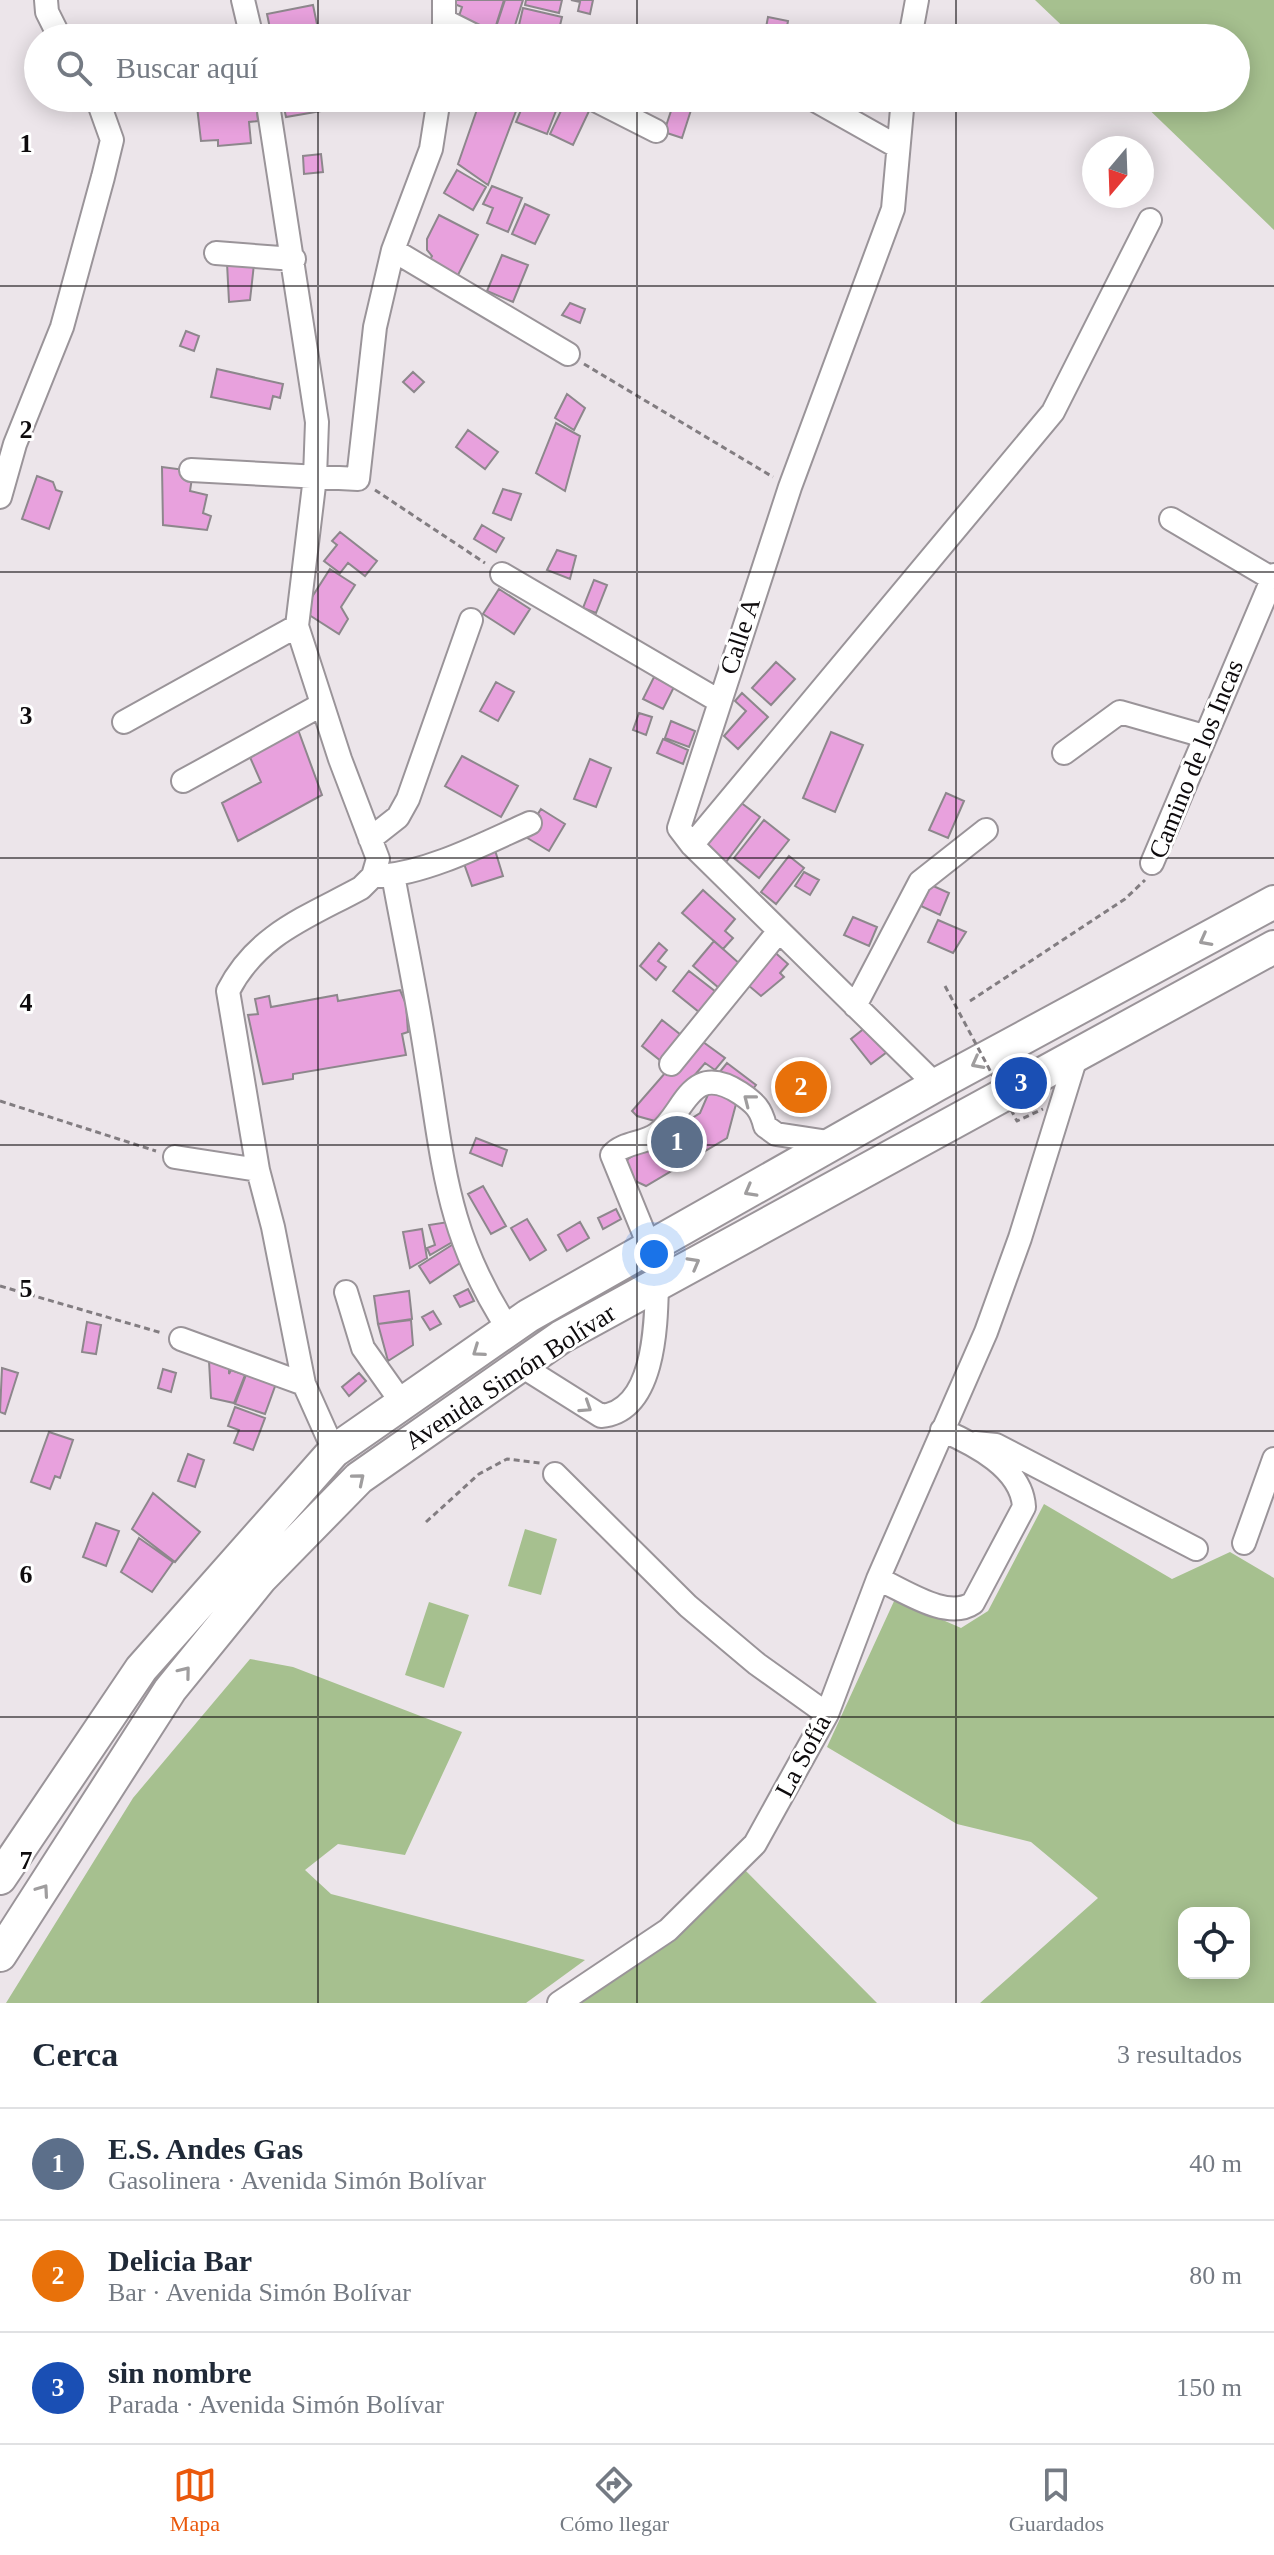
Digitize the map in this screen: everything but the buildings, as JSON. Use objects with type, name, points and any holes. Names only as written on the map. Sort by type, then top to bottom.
[{"type":"highway","name":"Avenida Simón Bolívar","points":[[0,1878],[141,1669],[334,1451],[509,1330],[936,1085],[1274,902]]},
{"type":"highway","name":"Avenida Simón Bolívar","points":[[0,1955],[170,1690],[261,1578],[359,1478],[561,1337],[1077,1054],[1272,954]]},
{"type":"street","points":[[46,0],[53,24]]},
{"type":"street","points":[[243,0],[249,24]]},
{"type":"street","points":[[913,24],[917,0]]},
{"type":"street","points":[[0,497],[20,431],[62,327],[103,177],[112,140],[102,112]]},
{"type":"street","points":[[269,112],[317,422],[315,477],[297,626],[321,705],[383,876],[426,1056],[444,1183],[456,1226],[481,1287],[509,1330]]},
{"type":"street","points":[[191,470],[358,479],[375,327],[393,250],[431,149],[437,112]]},
{"type":"street","points":[[619,112],[656,131]]},
{"type":"street","points":[[836,112],[898,147]]},
{"type":"street","name":"Calle A","points":[[692,845],[679,828],[681,816],[790,487],[893,209],[902,112]]},
{"type":"street","points":[[936,1085],[692,845],[1053,412],[1150,220]]},
{"type":"street","points":[[393,250],[568,354]]},
{"type":"street","points":[[216,253],[294,259]]},
{"type":"street","points":[[1171,519],[1273,577]]},
{"type":"street","points":[[502,574],[719,701]]},
{"type":"street","name":"Camino de los Incas","points":[[1152,863],[1273,577]]},
{"type":"street","points":[[370,839],[398,817],[408,799],[471,620]]},
{"type":"street","points":[[124,722],[297,626]]},
{"type":"street","points":[[183,781],[321,705]]},
{"type":"street","points":[[1064,753],[1120,712],[1204,736]]},
{"type":"street","points":[[334,1451],[304,1384],[273,1227],[258,1170],[228,991],[236,974],[266,940],[383,876],[470,850],[530,823]]},
{"type":"street","points":[[855,1006],[920,882],[986,830]]},
{"type":"street","points":[[671,1064],[779,931]]},
{"type":"street","name":"La Sofía","points":[[559,2003],[668,1930],[755,1844],[827,1714],[878,1579],[986,1332],[1020,1238],[1077,1054]]},
{"type":"street","points":[[650,1248],[612,1155],[618,1149],[657,1134],[686,1095],[704,1085],[730,1087],[752,1101],[762,1112],[765,1126],[776,1134],[835,1143]]},
{"type":"street","points":[[175,1157],[258,1170]]},
{"type":"street","points":[[520,1365],[601,1416],[614,1415],[629,1403],[648,1366],[656,1329],[657,1284]]},
{"type":"street","points":[[346,1292],[363,1348],[402,1403]]},
{"type":"street","points":[[181,1339],[304,1384]]},
{"type":"street","points":[[878,1579],[948,1609],[962,1611],[973,1603],[1024,1507],[1023,1493],[1017,1481],[972,1444],[942,1430]]},
{"type":"street","points":[[972,1444],[996,1445],[1196,1549]]},
{"type":"street","points":[[1244,1543],[1274,1459]]},
{"type":"street","points":[[555,1474],[688,1606],[757,1664],[827,1714]]},
{"type":"path","points":[[568,354],[790,487]]},
{"type":"path","points":[[358,479],[502,574]]},
{"type":"path","name":"Camino de los Incas","points":[[970,1001],[1125,899],[1147,878],[1152,863]]},
{"type":"path","points":[[945,986],[1017,1121],[1043,1109]]},
{"type":"path","points":[[0,1101],[175,1157]]},
{"type":"path","points":[[0,1286],[181,1339]]},
{"type":"path","points":[[426,1522],[479,1474],[507,1459],[541,1463],[555,1474]]},
{"type":"green space","points":[[1035,0],[1274,0],[1274,230],[1152,112],[1250,112],[1250,24],[1060,24]]},
{"type":"green space","points":[[1044,1504],[1172,1579],[1230,1552],[1274,1578],[1274,2003],[980,2003],[1098,1898],[1031,1842],[957,1824],[827,1747],[895,1599],[961,1628],[988,1611]]},
{"type":"green space","points":[[525,1529],[557,1539],[541,1595],[508,1586]]},
{"type":"green space","points":[[429,1602],[469,1615],[444,1688],[405,1675]]},
{"type":"green space","points":[[250,1659],[293,1667],[462,1732],[405,1855],[338,1844],[305,1870],[331,1894],[585,1960],[526,2003],[6,2003],[133,1798]]},
{"type":"green space","points":[[745,1870],[877,2003],[558,2003]]},
{"type":"place","name":"sin nombre","points":[[1021,1083]]},
{"type":"place","name":"Delicia Bar","points":[[801,1087]]},
{"type":"place","name":"E.S. Andes Gas","points":[[677,1142]]}]
